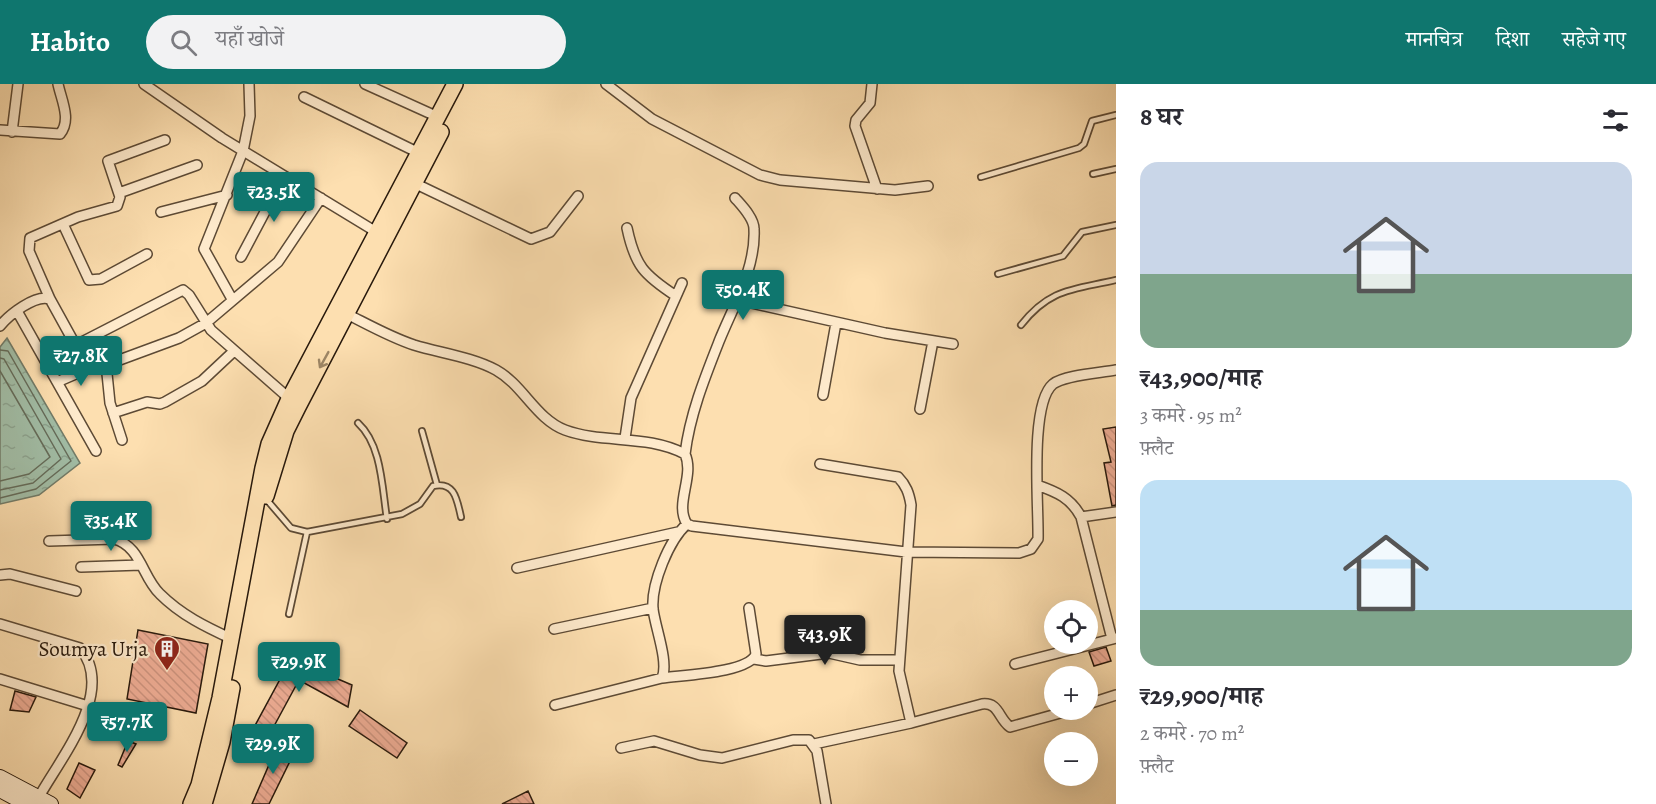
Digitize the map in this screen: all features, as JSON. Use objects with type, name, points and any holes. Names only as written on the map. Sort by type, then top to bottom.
[{"type":"main road","points":[[191,804],[206,761],[269,444],[347,314],[410,181],[419,153],[455,84]]},
{"type":"main road","points":[[204,804],[222,742],[266,499],[293,403],[378,233],[466,84]]},
{"type":"street","points":[[12,132],[18,84]]},
{"type":"street","points":[[0,130],[56,135],[63,132],[64,107],[58,84]]},
{"type":"street","points":[[144,84],[243,151],[378,233]]},
{"type":"street","points":[[232,299],[206,257],[204,249],[243,151],[250,116],[249,84]]},
{"type":"street","points":[[365,84],[438,117]]},
{"type":"street","points":[[606,84],[652,118],[760,175],[780,180],[877,189],[907,190],[928,186]]},
{"type":"street","points":[[873,84],[870,103],[856,120],[855,126],[877,189]]},
{"type":"street","points":[[304,97],[419,153]]},
{"type":"street","points":[[94,366],[82,357],[50,299],[29,251],[28,241],[33,236],[63,224],[117,206],[121,200],[108,161],[165,140]]},
{"type":"street","points":[[119,193],[197,165]]},
{"type":"street","points":[[241,257],[284,176]]},
{"type":"street","points":[[410,181],[531,239],[550,232],[578,196]]},
{"type":"street","points":[[161,212],[227,195]]},
{"type":"street","points":[[57,382],[94,366],[106,364],[179,338],[206,324],[232,299],[278,262],[321,198]]},
{"type":"street","points":[[687,524],[683,513],[688,467],[685,454],[688,426],[738,300],[752,249],[754,227],[745,208],[735,198]]},
{"type":"street","points":[[63,224],[89,280],[101,279],[147,254]]},
{"type":"street","points":[[627,228],[640,268],[652,280],[676,296]]},
{"type":"street","points":[[624,438],[631,398],[682,283]]},
{"type":"street","points":[[76,345],[180,290],[189,295],[206,324],[293,403]]},
{"type":"street","points":[[0,326],[17,311],[38,299],[44,297],[50,299]]},
{"type":"street","points":[[738,300],[836,323],[953,344]]},
{"type":"street","points":[[17,311],[96,451]]},
{"type":"street","points":[[347,314],[410,344],[497,371],[548,419],[564,430],[586,436],[624,438],[670,447],[685,454]]},
{"type":"street","points":[[823,395],[836,323]]},
{"type":"street","points":[[920,409],[933,341]]},
{"type":"street","points":[[113,413],[147,402],[160,404],[165,402],[202,381],[234,351]]},
{"type":"street","points":[[106,364],[108,396],[122,440]]},
{"type":"street","points":[[687,524],[699,528],[906,552],[1019,553],[1031,549],[1038,539],[1039,434],[1042,402],[1046,393],[1060,380],[1116,370]]},
{"type":"street","points":[[820,464],[898,477],[905,484],[909,495],[910,514],[899,660],[900,684],[911,723]]},
{"type":"street","points":[[1015,664],[1114,638],[1081,517],[1070,501],[1057,492],[1037,485]]},
{"type":"street","points":[[1081,517],[1116,512]]},
{"type":"street","points":[[662,678],[664,666],[653,608],[655,590],[670,546],[678,531],[687,524]]},
{"type":"street","points":[[517,568],[678,531]]},
{"type":"street","points":[[49,541],[114,539],[124,541],[133,548],[157,591],[167,601],[192,619],[231,639]]},
{"type":"street","points":[[81,567],[141,565]]},
{"type":"street","points":[[0,575],[10,574],[76,591]]},
{"type":"street","points":[[554,629],[653,608]]},
{"type":"street","points":[[749,608],[755,646],[754,659]]},
{"type":"street","points":[[0,624],[80,648],[87,657],[92,671],[88,706],[74,738],[33,802]]},
{"type":"street","points":[[555,705],[662,678],[728,669],[754,659],[773,660],[829,653],[860,660],[899,660]]},
{"type":"street","points":[[0,679],[88,706]]},
{"type":"street","points":[[1098,701],[1116,695]]},
{"type":"street","points":[[621,748],[654,741],[700,755],[722,758],[793,740],[804,739],[814,744],[911,723],[982,704],[995,706],[1004,723],[1010,727],[1044,718]]},
{"type":"street","points":[[814,744],[826,804]]},
{"type":"street","points":[[0,777],[33,802]]},
{"type":"street","points":[[0,790],[33,802],[51,804]]},
{"type":"lane","points":[[981,177],[1079,148],[1087,139],[1092,122],[1116,115]]},
{"type":"lane","points":[[1093,174],[1116,169]]},
{"type":"lane","points":[[998,274],[1063,256],[1082,232],[1116,225]]},
{"type":"lane","points":[[1021,325],[1036,305],[1051,297],[1116,280]]},
{"type":"lane","points":[[358,423],[366,431],[372,444],[387,519]]},
{"type":"lane","points":[[422,431],[437,485]]},
{"type":"lane","points":[[266,499],[291,528],[307,532],[387,519],[410,511],[420,504],[427,492],[437,485],[450,488],[454,493],[461,517]]},
{"type":"lane","points":[[289,615],[307,532]]},
{"type":"water","points":[[7,338],[80,463],[39,495],[0,504],[0,347]]},
{"type":"building","points":[[1116,427],[1116,505],[1112,506],[1104,463],[1111,462],[1103,429]]},
{"type":"building","name":"Soumya Urja","points":[[138,630],[208,644],[196,713],[127,699]]},
{"type":"building","points":[[1106,647],[1111,661],[1094,666],[1090,654],[1098,654],[1098,649]]},
{"type":"building","points":[[291,659],[352,685],[348,707],[299,680],[267,739],[252,731]]},
{"type":"building","points":[[15,691],[36,697],[29,712],[10,710]]},
{"type":"building","points":[[360,710],[407,743],[397,758],[349,726]]},
{"type":"building","points":[[128,741],[136,744],[122,767],[118,765]]},
{"type":"building","points":[[278,744],[294,753],[269,804],[252,804]]},
{"type":"building","points":[[79,763],[95,770],[80,798],[67,789]]},
{"type":"building","points":[[528,791],[534,804],[502,804]]},
{"type":"place","name":"Soumya Urja","points":[[167,672]]}]
